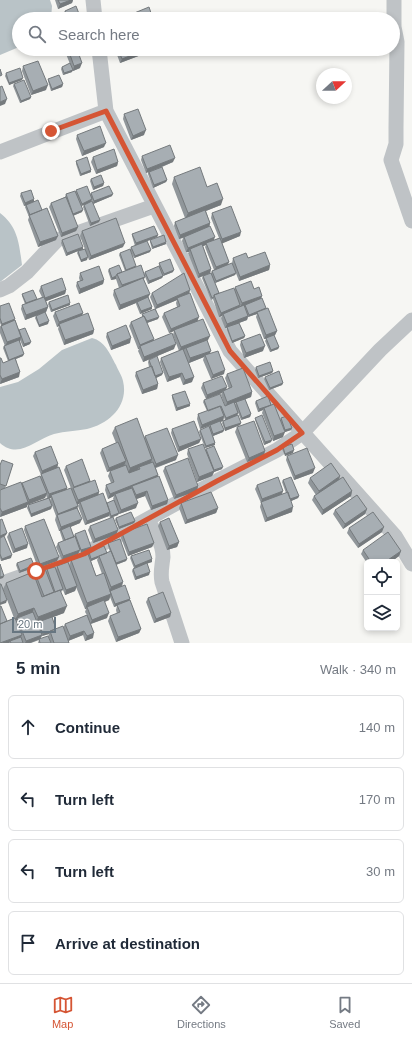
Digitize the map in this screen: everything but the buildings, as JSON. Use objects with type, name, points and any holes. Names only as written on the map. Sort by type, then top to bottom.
[{"type":"street","points":[[93,0],[95,12]]},
{"type":"street","points":[[394,0],[394,12]]},
{"type":"street","points":[[100,56],[106,111],[230,351],[394,536],[412,564]]},
{"type":"street","points":[[397,56],[396,144],[392,160],[412,221]]},
{"type":"street","points":[[0,152],[106,111]]},
{"type":"street","points":[[0,290],[9,286],[28,272],[56,240],[154,206]]},
{"type":"street","points":[[0,584],[84,554],[277,450],[302,433],[380,350],[412,320]]},
{"type":"street","points":[[147,520],[162,546],[162,582],[182,643]]},
{"type":"shaded area","points":[[0,0],[50,0],[52,6],[52,12],[12,12],[12,50],[0,55]]},
{"type":"shaded area","points":[[0,213],[11,224],[17,236],[22,265],[0,282]]},
{"type":"shaded area","points":[[92,338],[107,348],[122,379],[124,390],[123,398],[116,412],[103,423],[95,427],[54,434],[21,449],[7,448],[0,443],[0,387],[18,382],[39,369],[62,350]]},
{"type":"route","points":[[36,571],[84,554],[277,450],[302,433],[230,351],[106,111],[51,131]]}]
